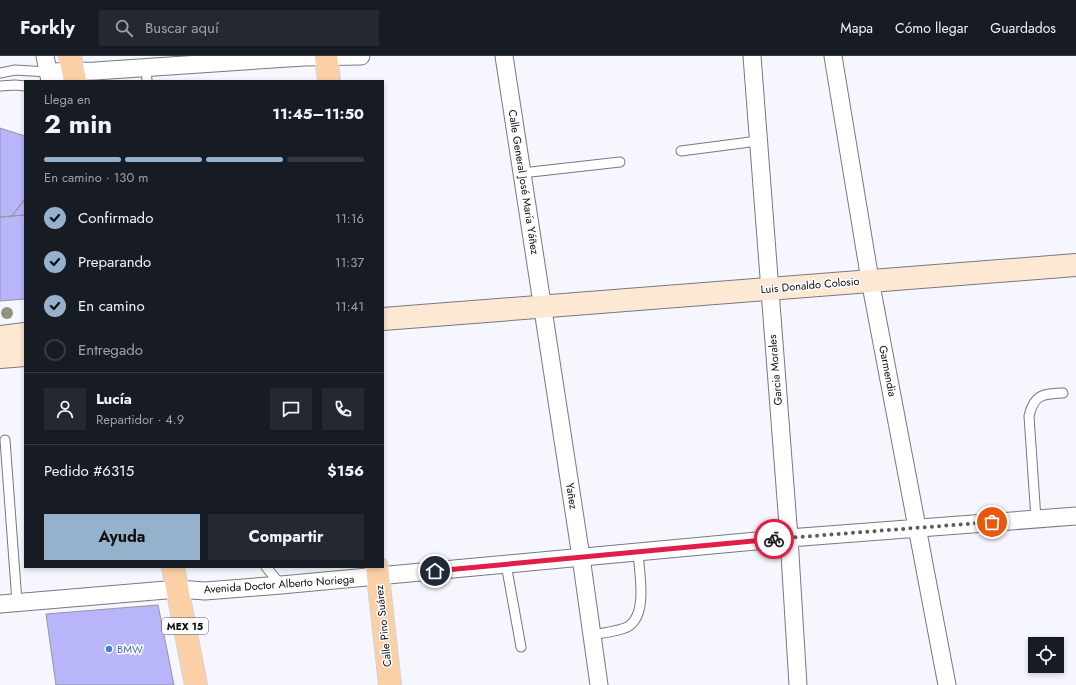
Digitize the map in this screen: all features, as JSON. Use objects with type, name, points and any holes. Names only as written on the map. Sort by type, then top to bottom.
[{"type":"main road","points":[[326,56],[329,80]]},
{"type":"main road","name":"Luis Donaldo Colosio","points":[[384,319],[543,308],[870,280],[1076,265]]},
{"type":"main road","points":[[0,337],[24,334]]},
{"type":"main road","points":[[0,357],[24,355]]},
{"type":"main road","name":"MEX 15","points":[[173,568],[196,685]]},
{"type":"main road","name":"Calle Pino Suárez","points":[[378,572],[390,685]]},
{"type":"street","points":[[48,70],[73,69],[146,74],[326,56],[361,56]]},
{"type":"street","name":"Calle General José María Yáñez","points":[[504,56],[543,308]]},
{"type":"street","name":"Garcia Morales","points":[[752,56],[768,289],[789,538],[798,685]]},
{"type":"street","name":"Garmendia","points":[[833,56],[870,280],[947,685]]},
{"type":"street","name":"Yañez","points":[[543,308],[599,685]]},
{"type":"street","name":"Avenida Doctor Alberto Noriega","points":[[0,604],[178,589],[205,591],[281,586],[378,572],[506,564],[789,538],[1076,516]]},
{"type":"lane","points":[[0,73],[15,70],[48,70]]},
{"type":"lane","points":[[0,86],[24,86]]},
{"type":"lane","points":[[681,151],[758,141]]},
{"type":"lane","points":[[522,173],[620,162]]},
{"type":"lane","points":[[1036,519],[1029,416],[1032,405],[1037,398],[1047,394],[1063,393]]},
{"type":"lane","points":[[5,440],[17,602]]},
{"type":"lane","points":[[592,635],[628,627],[638,616],[641,604],[638,552]]},
{"type":"lane","points":[[506,564],[521,647]]},
{"type":"lane","points":[[267,568],[281,586]]},
{"type":"building","points":[[0,128],[24,136],[24,200],[12,216],[0,217]]},
{"type":"building","points":[[24,200],[24,215],[12,216]]},
{"type":"building","points":[[24,215],[24,299],[0,301],[0,217]]},
{"type":"building","name":"BMW","points":[[158,605],[174,685],[56,685],[46,614]]},
{"type":"way so far","points":[[774,539],[992,522]]},
{"type":"place","name":"BMW","points":[[109,649]]},
{"type":"route","points":[[435,571],[774,539]]}]
